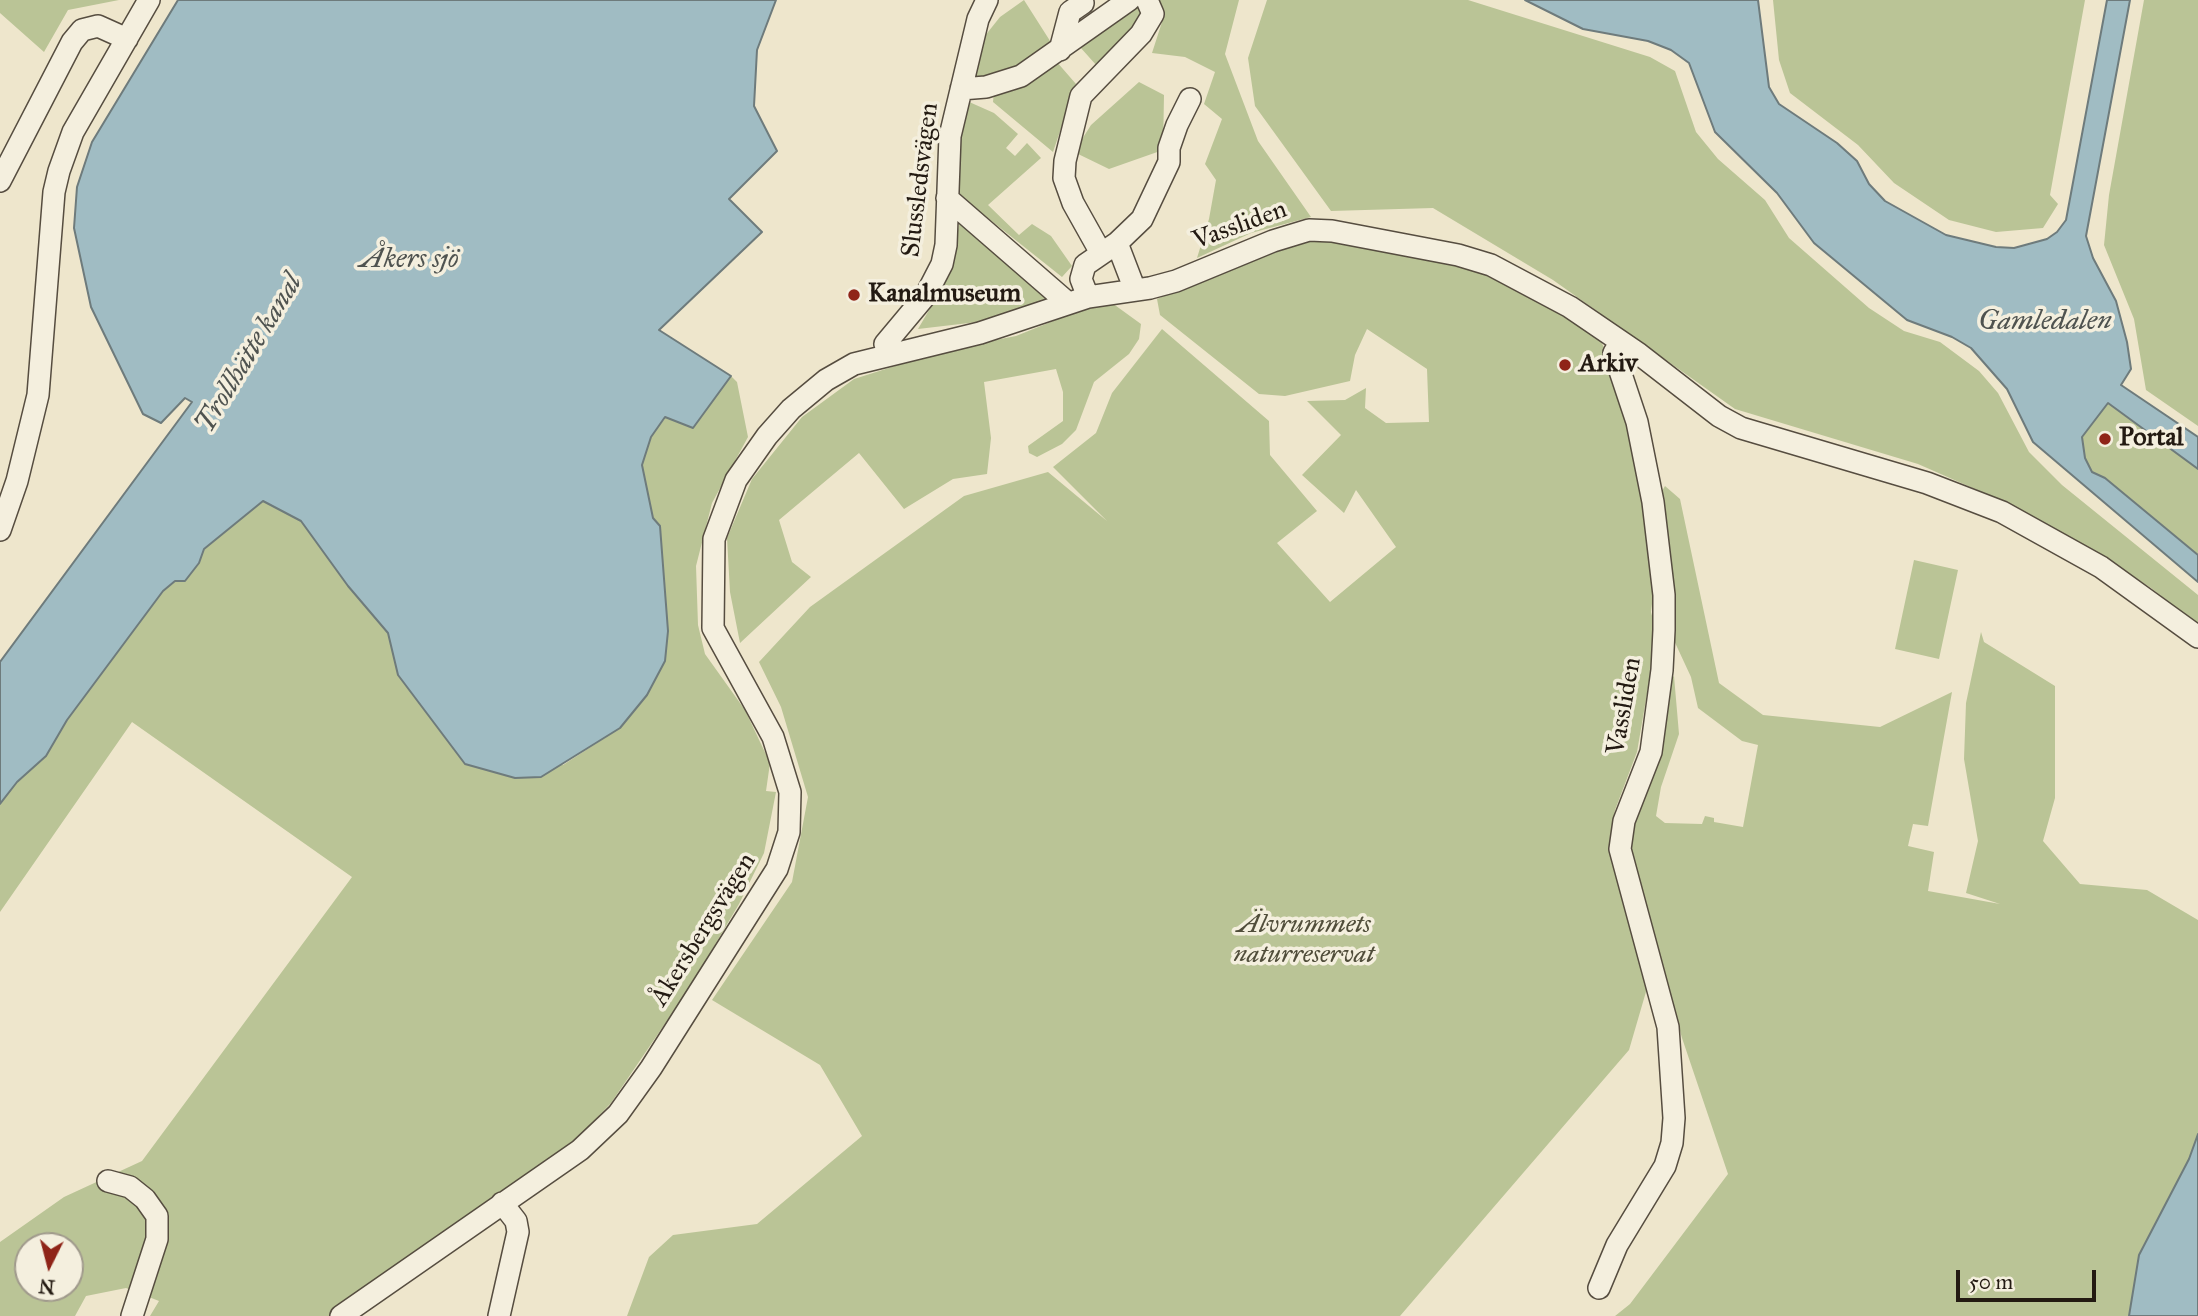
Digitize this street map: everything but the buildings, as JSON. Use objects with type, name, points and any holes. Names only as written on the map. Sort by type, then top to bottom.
[{"type":"street","points":[[0,530],[26,449],[38,395],[54,192],[59,171],[73,132],[149,0]]},
{"type":"street","name":"Slussledsvägen","points":[[888,353],[886,344],[926,296],[942,264],[946,245],[950,136],[978,19],[987,0]]},
{"type":"street","points":[[961,89],[986,87],[1021,76],[1129,0]]},
{"type":"street","points":[[1142,289],[1073,203],[1064,178],[1065,161],[1081,96],[1141,34],[1153,14],[1147,0]]},
{"type":"street","points":[[1060,50],[1070,12],[1083,3]]},
{"type":"street","points":[[0,181],[72,42],[82,30],[98,26],[127,39]]},
{"type":"street","points":[[1078,300],[1085,265],[1142,219],[1169,162],[1169,148],[1190,99]]},
{"type":"street","points":[[947,198],[1078,300]]},
{"type":"street","name":"Vassliden","points":[[1142,289],[1309,230],[1332,231],[1458,255],[1491,265],[1570,307],[1719,416],[1741,428],[1927,482],[2002,512],[2101,567],[2198,637]]},
{"type":"street","name":"Åkersbergsvägen","points":[[341,1316],[580,1150],[618,1114],[658,1057],[777,869],[789,832],[790,792],[773,737],[713,628],[714,540],[736,480],[767,436],[791,409],[826,380],[854,364],[888,353],[980,333],[1078,300],[1142,289]]},
{"type":"street","name":"Vassliden","points":[[1599,1288],[1618,1245],[1665,1166],[1672,1143],[1672,1076],[1668,1027],[1620,849],[1624,821],[1651,752],[1662,670],[1664,630],[1663,585],[1653,502],[1637,422],[1614,353],[1620,343]]},
{"type":"street","points":[[108,1181],[130,1187],[145,1199],[157,1216],[154,1252],[132,1316]]},
{"type":"street","points":[[499,1316],[517,1232],[516,1221],[502,1203]]},
{"type":"green space","points":[[0,0],[119,0],[68,10],[44,52],[0,13]]},
{"type":"green space","points":[[1024,0],[1052,44],[1019,72],[992,77],[970,76],[984,37],[1000,17]]},
{"type":"green space","points":[[1150,0],[1239,0],[1225,54],[1258,141],[1311,217],[1251,233],[1197,258],[1209,219],[1216,180],[1205,164],[1222,119],[1204,104],[1215,72],[1185,57],[1152,53],[1162,22]]},
{"type":"green space","points":[[1267,0],[1468,0],[1650,57],[1675,71],[1696,132],[1718,159],[1765,200],[1789,238],[1869,308],[1904,331],[1940,342],[1979,371],[1998,393],[2029,452],[2062,485],[2198,595],[2198,625],[2151,588],[2099,554],[2018,508],[1918,464],[1735,409],[1553,280],[1433,208],[1331,211],[1255,106],[1248,58]]},
{"type":"green space","points":[[1773,0],[2085,0],[2050,195],[2058,204],[2043,228],[1996,232],[1949,220],[1894,183],[1858,145],[1790,93],[1779,60]]},
{"type":"green space","points":[[2144,0],[2198,0],[2198,426],[2146,390],[2134,319],[2104,245],[2109,195]]},
{"type":"green space","points":[[1139,1],[1145,14],[1097,66],[1080,47]]},
{"type":"green space","points":[[1056,61],[1076,84],[1053,152],[993,102],[994,91]]},
{"type":"green space","points":[[1139,82],[1164,95],[1163,150],[1109,169],[1074,152],[1091,125]]},
{"type":"green space","points":[[967,101],[994,113],[1018,134],[1006,148],[1015,156],[1027,143],[1041,158],[988,205],[1019,235],[1032,224],[1051,236],[1072,266],[1062,277],[959,195],[957,147]]},
{"type":"green space","points":[[960,220],[1054,299],[986,321],[918,329],[949,276]]},
{"type":"green space","name":"Älvrummets naturreservat","points":[[1322,239],[1422,255],[1488,273],[1566,315],[1600,339],[1607,354],[1628,423],[1656,572],[1651,612],[1657,635],[1637,752],[1615,810],[1609,849],[1650,978],[1629,1050],[1400,1316],[627,1316],[649,1257],[673,1235],[757,1224],[862,1136],[820,1065],[712,1000],[792,882],[808,797],[781,707],[759,662],[810,607],[964,496],[1048,472],[1107,521],[1053,467],[1096,433],[1112,393],[1162,329],[1269,421],[1270,455],[1317,511],[1277,543],[1330,602],[1396,547],[1356,490],[1344,513],[1302,475],[1341,435],[1307,401],[1345,400],[1366,388],[1365,408],[1386,423],[1429,422],[1427,369],[1367,329],[1355,355],[1350,381],[1285,396],[1259,394],[1160,315],[1157,299],[1271,251]]},
{"type":"green space","points":[[1112,303],[1141,324],[1139,339],[1129,354],[1094,382],[1076,430],[1062,444],[1037,457],[1029,453],[1028,446],[1063,421],[1063,392],[1056,369],[984,382],[991,438],[987,474],[953,479],[904,509],[859,453],[779,520],[792,562],[811,577],[740,643],[730,592],[727,538],[752,479],[802,417],[854,379],[949,349],[1016,336],[1078,311]]},
{"type":"green space","points":[[731,376],[737,382],[748,437],[712,503],[696,566],[698,625],[705,654],[745,710],[770,763],[766,791],[776,792],[764,853],[739,904],[690,987],[611,1103],[575,1141],[329,1316],[150,1316],[159,1301],[126,1288],[86,1296],[84,1300],[84,1232],[14,1232],[64,1197],[142,1161],[352,877],[132,722],[0,912],[0,804],[17,782],[46,756],[67,720],[163,591],[199,563],[204,549],[263,501],[301,521],[348,586],[388,633],[393,648],[563,765],[620,728],[647,695],[665,661],[668,631],[660,526],[653,518],[642,465],[651,437],[666,417],[693,428]]},
{"type":"green space","points":[[2108,403],[2198,469],[2198,555],[2105,478],[2092,472],[2085,458],[2082,437]]},
{"type":"green space","points":[[1665,486],[1680,499],[1719,683],[1763,715],[1880,727],[1952,692],[1928,826],[1913,824],[1908,846],[1934,852],[1928,891],[2000,904],[1966,893],[1978,841],[1964,759],[1966,703],[1981,632],[1984,642],[2055,686],[2055,798],[2043,841],[2080,884],[2147,890],[2198,920],[2198,1138],[2129,1316],[1615,1316],[1630,1304],[1728,1174],[1682,1038],[1628,840],[1667,683],[1674,676],[1679,734],[1661,787],[1656,816],[1665,823],[1702,824],[1705,816],[1714,818],[1714,822],[1743,827],[1758,745],[1742,741],[1698,708],[1691,677],[1671,634],[1657,500]]},
{"type":"green space","points":[[1914,560],[1958,570],[1939,659],[1895,649]]},
{"type":"green space","points":[[14,1232],[14,1302],[83,1302],[75,1316],[0,1316],[0,1242]]},
{"type":"water","name":"Åkers sjö","points":[[178,0],[776,0],[757,50],[754,106],[777,151],[729,199],[762,232],[659,330],[731,376],[693,428],[665,417],[651,437],[642,465],[653,518],[660,526],[668,631],[665,661],[647,695],[620,728],[541,777],[515,778],[465,764],[398,675],[388,633],[348,586],[301,521],[263,501],[204,549],[199,563],[185,581],[175,581],[163,591],[67,720],[46,756],[17,782],[0,804],[0,662],[192,402],[185,398],[161,423],[143,414],[91,307],[74,228],[77,187],[92,142]]},
{"type":"water","name":"Gamledalen","points":[[1525,0],[1758,0],[1769,87],[1779,104],[1837,143],[1857,161],[1869,184],[1885,201],[1946,235],[1996,247],[2014,248],[2047,239],[2057,232],[2066,220],[2107,0],[2130,0],[2086,236],[2093,258],[2116,301],[2127,342],[2131,369],[2121,385],[2198,437],[2198,469],[2108,403],[2082,437],[2085,458],[2092,472],[2105,478],[2198,555],[2198,582],[2033,442],[2007,389],[1971,348],[1952,337],[1907,320],[1814,243],[1777,193],[1715,132],[1689,63],[1671,50],[1648,41],[1583,29]]},
{"type":"water","points":[[2198,1134],[2198,1316],[2129,1316],[2139,1255],[2189,1159]]},
{"type":"place","name":"Kanalmuseum","points":[[854,295]]},
{"type":"place","name":"Arkiv","points":[[1565,365]]},
{"type":"place","name":"Portal","points":[[2105,439]]},
{"type":"water label","name":"Trollhätte kanal","points":[[250,354]]}]
